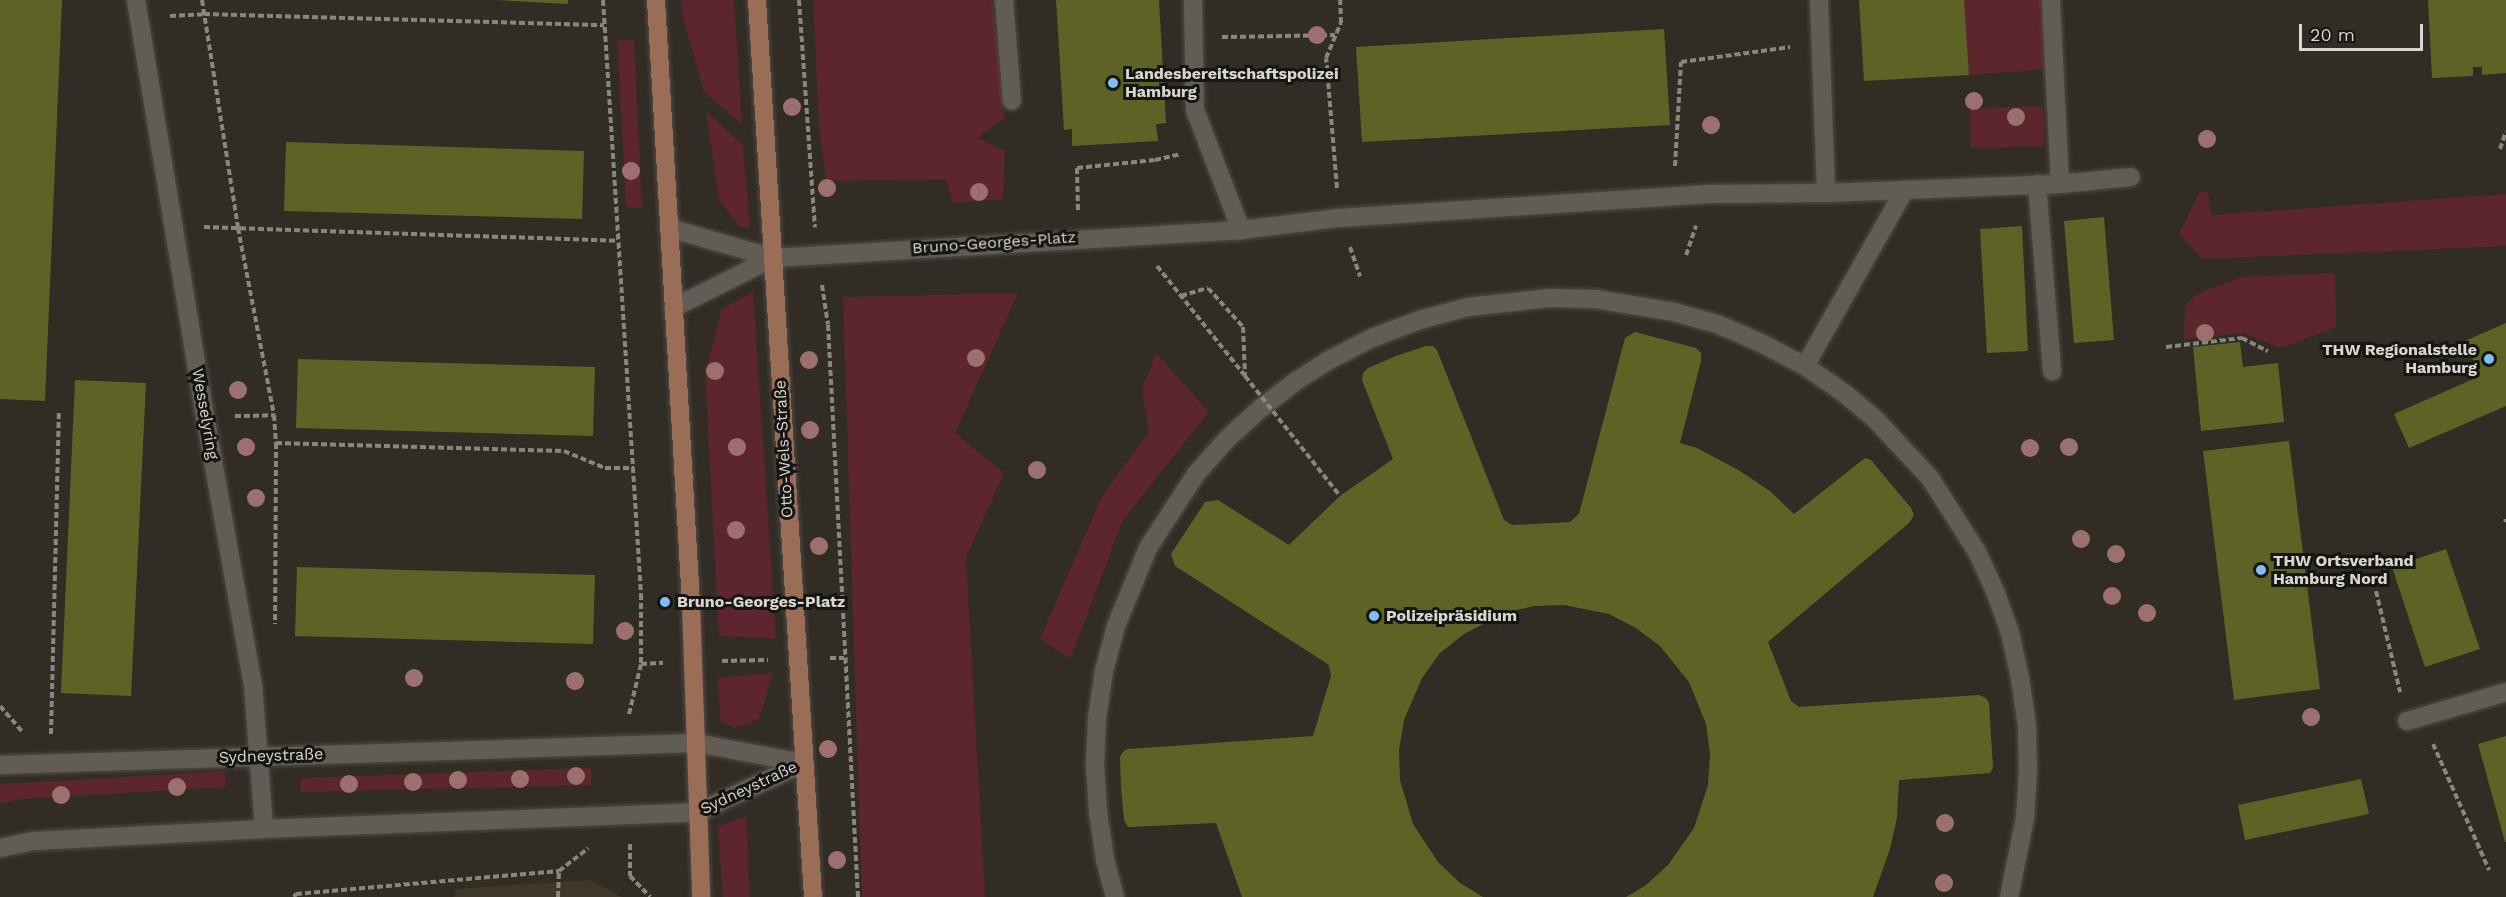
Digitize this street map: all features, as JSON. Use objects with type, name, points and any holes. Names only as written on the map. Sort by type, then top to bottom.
[{"type":"main road","points":[[656,0],[691,604],[701,897]]},
{"type":"main road","name":"Otto-Wels-Straße","points":[[757,0],[813,897]]},
{"type":"street","name":"Wesselyring","points":[[136,0],[205,416],[253,685],[261,757],[264,829]]},
{"type":"street","points":[[1004,0],[1012,101]]},
{"type":"street","points":[[1193,0],[1195,110],[1241,230]]},
{"type":"street","points":[[1819,0],[1826,193]]},
{"type":"street","points":[[2051,0],[2060,184]]},
{"type":"street","name":"Bruno-Georges-Platz","points":[[669,228],[773,258],[1241,230],[1339,218],[1706,194],[1826,193],[2060,184],[2131,177]]},
{"type":"street","points":[[2037,184],[2052,371]]},
{"type":"street","points":[[1804,366],[1905,189]]},
{"type":"street","name":"Bruno-Georges-Platz","points":[[674,308],[773,258]]},
{"type":"street","points":[[1115,897],[1101,836],[1095,766],[1101,694],[1116,626],[1148,548],[1172,508],[1227,439],[1278,394],[1331,359],[1374,338],[1423,319],[1468,307],[1549,298],[1595,299],[1674,312],[1717,324],[1761,343],[1804,366],[1875,419],[1930,478],[1977,552],[1995,591],[2010,633],[2020,678],[2027,726],[2025,818],[2009,897]]},
{"type":"street","points":[[2407,721],[2506,692]]},
{"type":"street","name":"Sydneystraße","points":[[0,765],[696,743],[804,764]]},
{"type":"street","name":"Sydneystraße","points":[[0,848],[34,841],[264,829],[698,812],[804,764]]},
{"type":"path","points":[[202,0],[238,228],[274,415],[276,619],[273,630]]},
{"type":"path","points":[[603,0],[641,594],[641,664],[628,718]]},
{"type":"path","points":[[799,0],[817,255],[828,325],[858,897]]},
{"type":"path","points":[[1340,0],[1341,23],[1326,58],[1339,218],[1360,276]]},
{"type":"path","points":[[204,14],[604,25]]},
{"type":"path","points":[[1194,38],[1335,35]]},
{"type":"path","points":[[1674,197],[1681,62],[1820,43]]},
{"type":"path","points":[[2500,149],[2506,132]]},
{"type":"path","points":[[1078,238],[1077,168],[1155,160]]},
{"type":"path","points":[[238,228],[617,241]]},
{"type":"path","points":[[1245,376],[1244,327],[1208,288],[1181,296],[1340,496]]},
{"type":"path","points":[[2166,347],[2242,338],[2268,351]]},
{"type":"path","points":[[50,762],[59,413]]},
{"type":"path","points":[[205,416],[274,415]]},
{"type":"path","points":[[276,443],[564,451],[605,468],[633,468]]},
{"type":"path","points":[[2376,591],[2407,721]]},
{"type":"path","points":[[715,662],[777,660]]},
{"type":"path","points":[[641,664],[671,663]]},
{"type":"path","points":[[0,706],[28,739],[50,738]]},
{"type":"path","points":[[2426,717],[2432,741],[2488,870]]},
{"type":"path","points":[[294,897],[296,894],[560,871],[629,816]]},
{"type":"path","points":[[630,854],[630,876],[650,897]]},
{"type":"path","points":[[558,897],[560,871]]},
{"type":"shaded area","points":[[681,0],[734,0],[742,124],[704,92],[682,14]]},
{"type":"shaded area","points":[[813,0],[992,0],[1005,118],[977,138],[1005,151],[1003,199],[953,203],[946,179],[826,181],[819,128]]},
{"type":"shaded area","points":[[1964,0],[2059,0],[2063,68],[1969,75]]},
{"type":"shaded area","points":[[617,39],[634,40],[642,208],[626,207]]},
{"type":"shaded area","points":[[2043,106],[2044,146],[1971,148],[1970,108]]},
{"type":"shaded area","points":[[706,111],[743,145],[750,228],[739,226],[719,200]]},
{"type":"shaded area","points":[[2208,191],[2211,215],[2506,194],[2506,246],[2203,259],[2179,234],[2199,193]]},
{"type":"shaded area","points":[[2335,273],[2336,327],[2281,348],[2244,333],[2184,339],[2185,307],[2192,298],[2204,291],[2242,277]]},
{"type":"shaded area","points":[[753,292],[776,639],[719,636],[705,373],[722,309]]},
{"type":"shaded area","points":[[1018,293],[955,433],[1004,473],[966,557],[985,897],[862,897],[843,297]]},
{"type":"shaded area","points":[[1156,353],[1209,412],[1123,520],[1070,659],[1040,639],[1102,496],[1149,432],[1142,389]]},
{"type":"shaded area","points":[[773,673],[759,719],[735,728],[720,721],[718,678]]},
{"type":"shaded area","points":[[591,768],[591,785],[301,792],[300,778]]},
{"type":"shaded area","points":[[225,771],[226,787],[21,799],[0,804],[0,784]]},
{"type":"shaded area","points":[[746,816],[750,897],[723,897],[718,827]]},
{"type":"shaded area","points":[[590,880],[622,897],[454,897],[456,889]]},
{"type":"building","points":[[0,0],[62,0],[45,401],[0,399]]},
{"type":"building","points":[[496,0],[568,0],[568,4]]},
{"type":"building","points":[[1056,0],[1159,0],[1166,123],[1156,124],[1158,141],[1072,146],[1072,129],[1064,130]]},
{"type":"building","points":[[1859,0],[1964,0],[1969,75],[1864,81]]},
{"type":"building","points":[[2428,0],[2506,0],[2506,73],[2482,75],[2482,67],[2473,67],[2473,76],[2432,78]]},
{"type":"building","points":[[1664,29],[1670,125],[1362,142],[1356,47]]},
{"type":"building","points":[[286,142],[584,151],[582,219],[284,211]]},
{"type":"building","points":[[2104,217],[2114,340],[2074,343],[2064,221]]},
{"type":"building","points":[[2022,226],[2028,351],[1987,353],[1980,229]]},
{"type":"building","points":[[2506,323],[2506,406],[2409,448],[2394,414],[2480,376],[2465,341]]},
{"type":"building","name":"Polizeipräsidium","points":[[1635,332],[1696,348],[1701,353],[1701,361],[1680,443],[1697,448],[1740,471],[1770,491],[1794,514],[1865,458],[1871,460],[1911,508],[1914,515],[1909,523],[1768,642],[1791,701],[1799,707],[1979,695],[1986,698],[1989,703],[1993,768],[1990,773],[1899,780],[1897,817],[1890,849],[1873,897],[1626,897],[1645,886],[1668,865],[1694,828],[1708,785],[1710,754],[1706,724],[1689,682],[1660,646],[1636,628],[1609,614],[1564,605],[1534,606],[1504,613],[1464,634],[1440,653],[1422,678],[1404,720],[1399,750],[1400,780],[1413,824],[1438,862],[1460,883],[1483,897],[1242,897],[1216,823],[1128,827],[1124,820],[1121,788],[1120,756],[1124,751],[1313,736],[1331,676],[1329,665],[1175,566],[1171,554],[1205,502],[1218,500],[1289,545],[1340,496],[1393,459],[1362,380],[1363,373],[1368,368],[1396,356],[1426,346],[1433,346],[1437,350],[1504,520],[1513,525],[1570,522],[1579,514],[1625,338]]},
{"type":"building","points":[[2240,342],[2243,367],[2278,363],[2284,422],[2201,431],[2193,347]]},
{"type":"building","points":[[298,359],[595,367],[593,436],[296,428]]},
{"type":"building","points":[[75,380],[146,383],[131,696],[61,693]]},
{"type":"building","name":"THW Ortsverband Hamburg Nord","points":[[2289,441],[2320,689],[2234,700],[2203,451]]},
{"type":"building","points":[[2446,549],[2480,649],[2425,667],[2392,567]]},
{"type":"building","points":[[297,567],[595,575],[593,644],[295,636]]},
{"type":"building","points":[[2506,736],[2506,842],[2505,842],[2478,744]]},
{"type":"building","points":[[2361,779],[2369,814],[2245,840],[2238,805]]},
{"type":"place","name":"Landesbereitschaftspolizei Hamburg","points":[[1113,83]]},
{"type":"place","name":"THW Regionalstelle Hamburg","points":[[2489,359]]},
{"type":"place","name":"THW Ortsverband Hamburg Nord","points":[[2261,570]]},
{"type":"place","name":"Bruno-Georges-Platz","points":[[665,602]]},
{"type":"place","name":"Polizeipräsidium","points":[[1374,616]]}]
